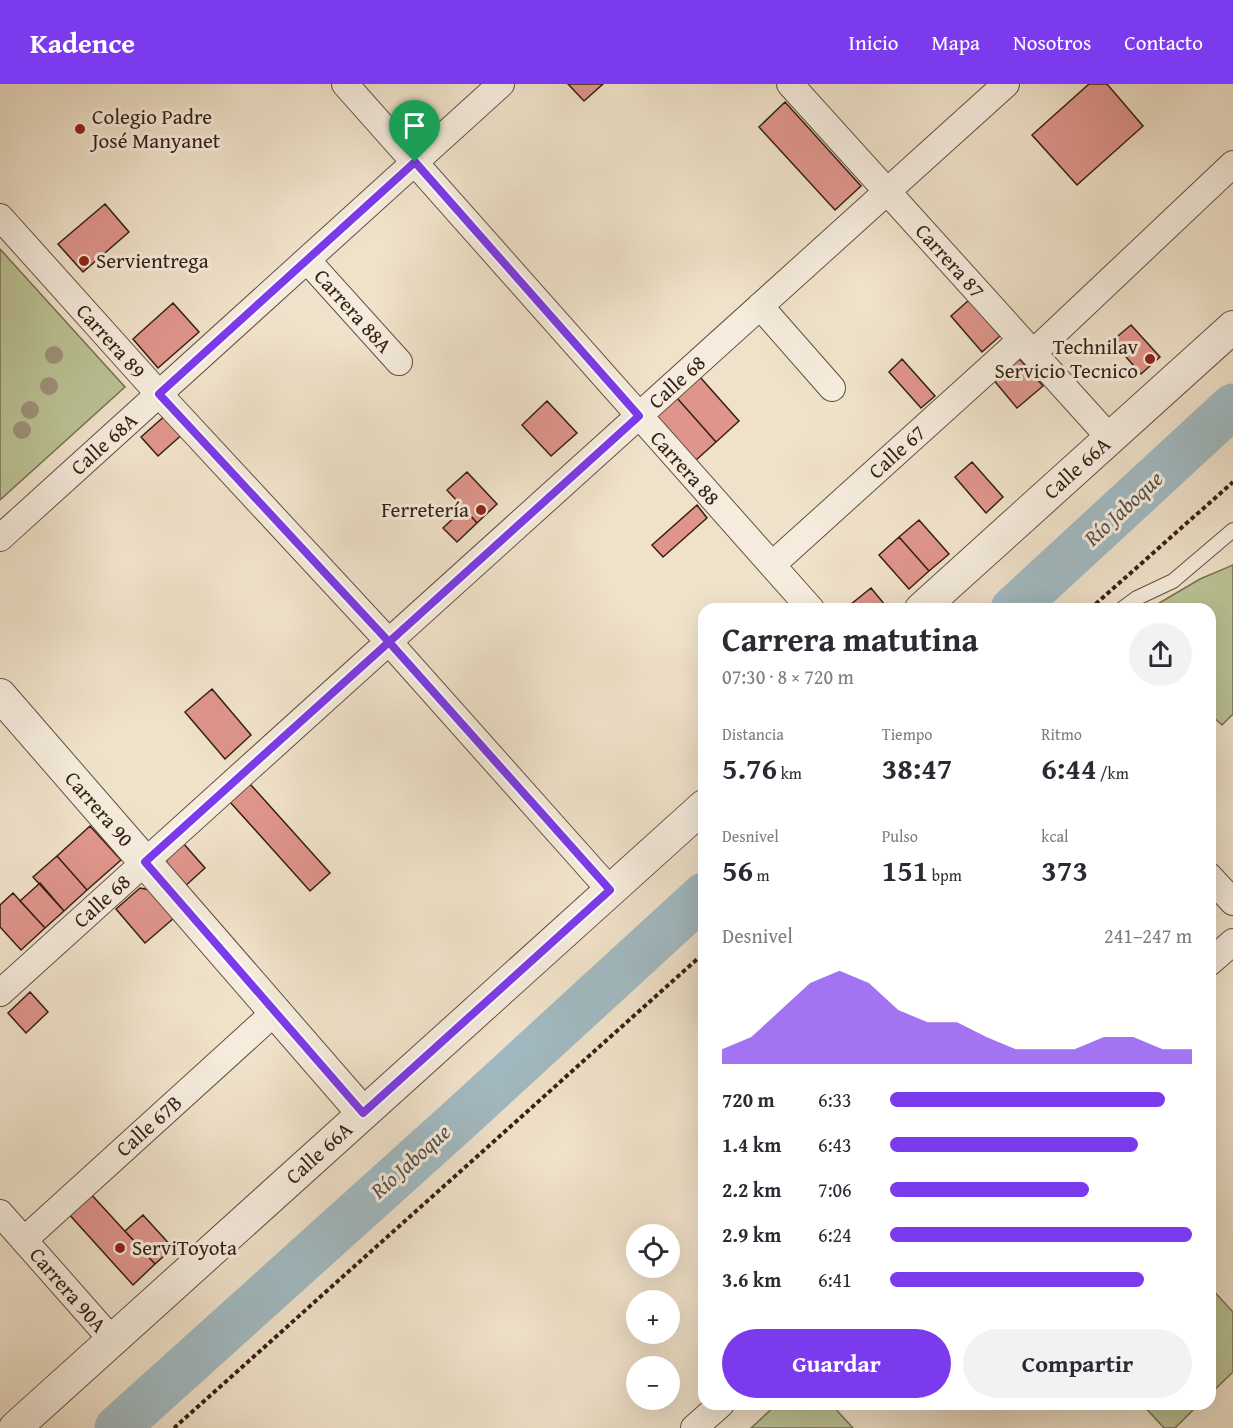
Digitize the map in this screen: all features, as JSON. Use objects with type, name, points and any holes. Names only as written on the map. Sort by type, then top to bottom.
[{"type":"street","name":"Carrera 88","points":[[345,84],[806,603]]},
{"type":"street","name":"Calle 68A","points":[[0,538],[501,84]]},
{"type":"street","name":"Carrera 87","points":[[790,84],[1110,438]]},
{"type":"street","name":"Calle 68","points":[[0,993],[1006,84]]},
{"type":"street","name":"Calle 67","points":[[773,564],[1027,346],[1233,164]]},
{"type":"street","name":"Carrera 89","points":[[0,217],[159,394],[389,642],[610,890]]},
{"type":"street","name":"Carrera 88A","points":[[307,260],[399,362]]},
{"type":"street","points":[[760,306],[832,388]]},
{"type":"street","name":"Calle 66A","points":[[928,603],[1233,327]]},
{"type":"street","name":"Carrera 90","points":[[0,695],[363,1113]]},
{"type":"street","name":"Calle 66A","points":[[15,1428],[698,811]]},
{"type":"street","points":[[1216,884],[1233,902]]},
{"type":"street","points":[[1216,957],[1233,942]]},
{"type":"street","name":"Calle 67B","points":[[24,1240],[275,1012]]},
{"type":"street","name":"Carrera 90A","points":[[0,1213],[112,1340]]},
{"type":"street","points":[[694,1428],[714,1410]]},
{"type":"lane","points":[[1130,603],[1173,581],[1233,530]]},
{"type":"path","points":[[1097,603],[1233,482]]},
{"type":"path","points":[[174,1428],[698,958]]},
{"type":"green space","points":[[0,249],[125,387],[0,500]]},
{"type":"green space","points":[[1233,565],[1233,714],[1222,725],[1216,719],[1216,603],[1159,603],[1200,579]]},
{"type":"green space","points":[[1216,1294],[1233,1312],[1233,1372],[1216,1388]]},
{"type":"green space","points":[[770,1410],[836,1410],[853,1428],[751,1428]]},
{"type":"green space","points":[[1148,1410],[1193,1410],[1175,1428],[1164,1428]]},
{"type":"building","points":[[568,84],[603,84],[584,101]]},
{"type":"building","points":[[1089,84],[1107,84],[1143,126],[1077,185],[1032,135]]},
{"type":"building","points":[[785,102],[861,186],[835,210],[759,127]]},
{"type":"building","points":[[105,204],[129,232],[83,272],[58,244]]},
{"type":"building","points":[[969,300],[1000,336],[982,352],[951,316]]},
{"type":"building","points":[[173,303],[199,332],[158,368],[133,339]]},
{"type":"building","points":[[1131,325],[1160,357],[1141,374],[1112,341]]},
{"type":"building","points":[[1017,356],[1043,386],[1017,408],[992,378]]},
{"type":"building","points":[[902,359],[935,396],[921,408],[889,372]]},
{"type":"building","points":[[700,377],[739,421],[716,442],[677,398]]},
{"type":"building","points":[[677,398],[716,442],[695,461],[656,417]]},
{"type":"building","points":[[547,401],[577,433],[551,456],[522,425]]},
{"type":"building","points":[[168,413],[185,432],[158,456],[141,437]]},
{"type":"building","points":[[972,462],[1003,497],[986,513],[955,477]]},
{"type":"building","points":[[467,472],[497,504],[477,523],[447,490]]},
{"type":"building","points":[[697,505],[707,518],[663,557],[652,545]]},
{"type":"building","points":[[464,508],[477,523],[457,542],[443,528]]},
{"type":"building","points":[[919,520],[949,554],[929,571],[899,537]]},
{"type":"building","points":[[899,537],[929,571],[909,589],[879,555]]},
{"type":"building","points":[[871,588],[884,603],[852,603]]},
{"type":"building","points":[[212,689],[251,735],[225,759],[185,712]]},
{"type":"building","points":[[250,784],[330,873],[310,891],[230,802]]},
{"type":"building","points":[[90,826],[121,860],[87,890],[57,856]]},
{"type":"building","points":[[183,843],[205,868],[183,888],[165,869],[167,858]]},
{"type":"building","points":[[57,856],[87,890],[64,911],[33,877]]},
{"type":"building","points":[[40,883],[64,911],[45,928],[20,901]]},
{"type":"building","points":[[140,888],[150,890],[174,918],[145,943],[116,909]]},
{"type":"building","points":[[13,893],[45,928],[21,950],[0,927],[0,905]]},
{"type":"building","points":[[30,992],[48,1012],[26,1033],[8,1013]]},
{"type":"building","name":"ServiToyota","points":[[89,1192],[155,1264],[133,1285],[67,1212]]},
{"type":"building","points":[[143,1215],[173,1248],[155,1264],[125,1231]]},
{"type":"waterway","name":"Río Jaboque","points":[[1020,603],[1233,406]]},
{"type":"waterway","name":"Río Jaboque","points":[[117,1428],[698,901]]},
{"type":"place","name":"Colegio Padre José Manyanet","points":[[80,129]]},
{"type":"place","name":"Servientrega","points":[[84,261]]},
{"type":"place","name":"Technilav Servicio Tecnico","points":[[1150,359]]},
{"type":"place","name":"Ferretería","points":[[481,510]]},
{"type":"place","name":"ServiToyota","points":[[120,1248]]},
{"type":"route","points":[[415,162],[159,394],[389,642],[145,862],[363,1113],[610,890],[389,642],[639,416],[415,162]]}]
